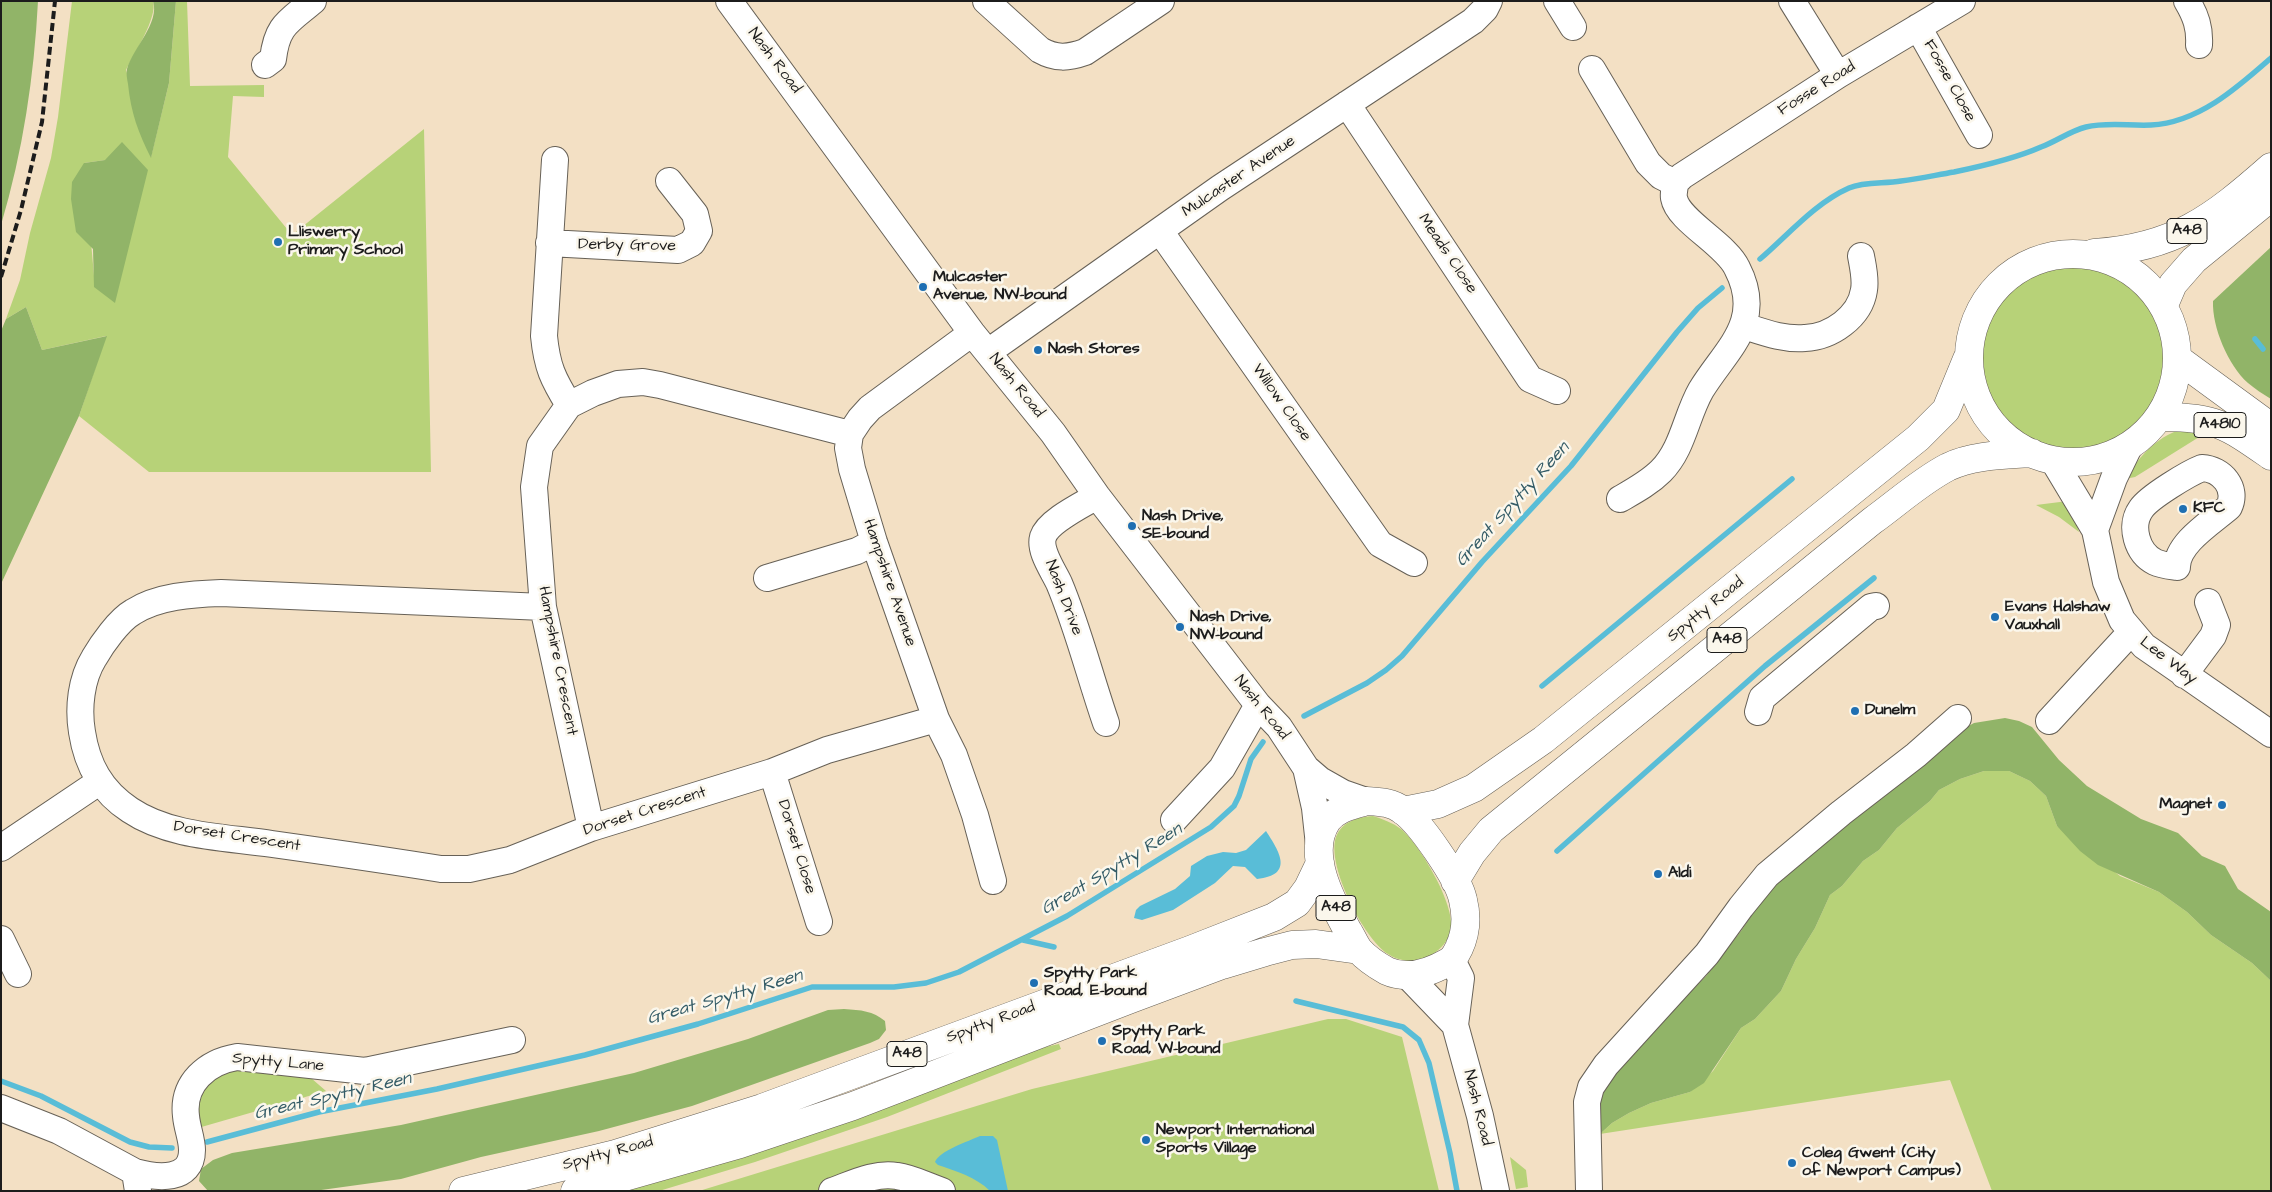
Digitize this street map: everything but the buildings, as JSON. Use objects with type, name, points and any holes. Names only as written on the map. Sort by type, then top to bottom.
[{"type":"main road","name":"A48","points":[[2042,456],[2007,437],[1987,415],[1975,388],[1967,360],[1972,328],[1985,300],[2009,273],[2049,255],[2085,254],[2141,248],[2172,238],[2197,226],[2271,167]]},
{"type":"main road","name":"A48","points":[[2164,305],[2173,284],[2194,260],[2271,197]]},
{"type":"main road","name":"A48","points":[[1455,881],[1472,853],[1491,830],[1872,521],[1949,466],[1971,459],[2042,456],[2079,462],[2105,458],[2129,447],[2152,428],[2160,417],[2174,389],[2178,359],[2175,331],[2164,305],[2145,282],[2121,266],[2085,254]]},
{"type":"main road","name":"A4810","points":[[2178,359],[2271,427]]},
{"type":"main road","name":"Spytty Road","points":[[1403,811],[1438,804],[1474,788],[1543,740],[1918,438],[1946,410],[1967,360]]},
{"type":"main road","name":"A4810","points":[[2160,417],[2190,416],[2210,420],[2236,432],[2271,456]]},
{"type":"main road","name":"A48","points":[[1366,801],[1387,802],[1403,811],[1424,832],[1455,881],[1463,898],[1466,918],[1464,938],[1452,960],[1431,972],[1406,975],[1387,971],[1359,950],[1341,918],[1319,854],[1327,820],[1338,810],[1366,801]]},
{"type":"main road","name":"Spytty Road","points":[[462,1191],[615,1154],[762,1108],[1190,950],[1274,917],[1297,903],[1308,888],[1319,854]]},
{"type":"main road","name":"Spytty Road","points":[[575,1191],[740,1144],[853,1106],[1158,989],[1265,952],[1292,945],[1359,950]]},
{"type":"street","points":[[265,65],[273,59],[275,40],[284,25],[313,1]]},
{"type":"street","name":"Nash Road","points":[[729,1],[980,342],[1054,433],[1098,496],[1258,705],[1279,727],[1306,768],[1320,780],[1343,793],[1366,801]]},
{"type":"street","points":[[986,1],[1040,50],[1050,56],[1061,58],[1073,57],[1085,52],[1161,1]]},
{"type":"street","name":"Mulcaster Avenue","points":[[980,342],[1160,231],[1220,188],[1473,21],[1485,9],[1489,1]]},
{"type":"street","points":[[1557,1],[1573,27]]},
{"type":"street","points":[[1792,1],[1838,75]]},
{"type":"street","name":"Fosse Road","points":[[1675,183],[1682,176],[1838,75],[1962,1]]},
{"type":"street","points":[[2188,1],[2200,29],[2199,45]]},
{"type":"street","name":"Fosse Close","points":[[1918,27],[1979,135]]},
{"type":"street","points":[[1592,69],[1648,163],[1661,176],[1675,183],[1674,198],[1676,204],[1686,217],[1727,254],[1734,263],[1744,287],[1746,311],[1744,326],[1734,344],[1701,390],[1678,446],[1668,462],[1650,480],[1620,499]]},
{"type":"street","name":"Meads Close","points":[[1347,104],[1530,379],[1557,392]]},
{"type":"street","points":[[555,160],[544,336],[546,359],[554,380],[569,405]]},
{"type":"street","name":"Derby Grove","points":[[549,243],[678,250],[692,243],[699,231],[695,214],[669,181]]},
{"type":"street","name":"Willow Close","points":[[1160,231],[1380,544],[1414,563]]},
{"type":"street","points":[[1744,326],[1788,337],[1805,338],[1838,328],[1856,310],[1864,292],[1861,256]]},
{"type":"street","points":[[850,434],[870,408],[980,342]]},
{"type":"street","name":"Hampshire Crescent","points":[[591,828],[543,607],[534,487],[540,446],[569,405],[618,384],[643,382],[850,434]]},
{"type":"street","name":"Hampshire Avenue","points":[[850,434],[848,448],[852,469],[874,542],[936,719],[954,755],[975,815],[993,881]]},
{"type":"street","points":[[2095,530],[2114,478],[2129,447]]},
{"type":"street","name":"Lee Way","points":[[2042,456],[2095,530],[2106,582],[2122,620],[2131,632],[2144,646],[2271,734]]},
{"type":"street","name":"Nash Drive","points":[[1098,496],[1069,513],[1048,529],[1043,536],[1043,547],[1066,602],[1106,723]]},
{"type":"street","points":[[767,578],[857,551],[874,542]]},
{"type":"street","name":"Dorset Crescent","points":[[543,607],[221,593],[191,594],[155,603],[132,612],[111,634],[93,660],[83,688],[80,715],[83,739],[89,759],[99,782],[130,810],[181,831],[441,869],[468,869],[510,860],[591,828],[772,772],[827,750],[936,719]]},
{"type":"street","points":[[2184,675],[2213,636],[2217,625],[2208,602]]},
{"type":"street","points":[[1758,712],[1762,698],[1871,607],[1876,606]]},
{"type":"street","points":[[2049,721],[2131,632]]},
{"type":"street","points":[[1174,820],[1222,768],[1258,705]]},
{"type":"street","points":[[1589,1191],[1587,1102],[1598,1076],[1707,954],[1741,906],[1767,875],[1916,755],[1958,718]]},
{"type":"street","name":"Nash Road","points":[[1306,768],[1315,808],[1319,854]]},
{"type":"street","name":"Dorset Close","points":[[772,772],[819,922]]},
{"type":"street","points":[[1,848],[99,782]]},
{"type":"street","points":[[1,939],[18,974]]},
{"type":"street","name":"Nash Road","points":[[1452,960],[1461,978],[1456,1025],[1480,1116],[1496,1191]]},
{"type":"street","points":[[1406,975],[1456,1025]]},
{"type":"street","name":"Spytty Lane","points":[[1,1108],[59,1131],[137,1181],[177,1175],[186,1168],[192,1159],[192,1148],[186,1116],[188,1093],[201,1071],[224,1059],[237,1056],[365,1071],[512,1040]]},
{"type":"street","points":[[832,1191],[870,1178],[888,1175],[898,1176],[942,1191]]},
{"type":"green space","points":[[1,1],[38,1],[34,58],[26,114],[16,169],[1,225]]},
{"type":"green space","name":"Lliswerry Primary School","points":[[72,1],[153,1],[154,8],[149,26],[126,70],[151,157],[169,83],[176,1],[187,1],[190,86],[264,85],[264,97],[233,96],[228,157],[292,235],[424,129],[431,472],[149,472],[79,416],[106,336],[42,350],[26,307],[6,319],[20,280],[30,233],[51,158],[58,117]],"holes":[[[105,160],[95,287],[84,163]]]},
{"type":"green space","points":[[153,1],[176,1],[169,83],[151,158],[133,113],[127,69],[153,18]]},
{"type":"green space","points":[[122,142],[148,170],[115,303],[94,287],[93,249],[76,232],[71,199],[72,182],[84,163],[105,160]]},
{"type":"green space","points":[[2271,247],[2271,399],[2248,383],[2228,356],[2218,334],[2213,301]]},
{"type":"green space","points":[[2073,266],[2091,268],[2108,273],[2117,277],[2139,293],[2155,315],[2159,324],[2164,341],[2166,359],[2164,377],[2159,394],[2155,403],[2139,425],[2117,441],[2108,445],[2091,450],[2073,452],[2055,450],[2038,445],[2029,441],[2007,425],[1991,403],[1987,394],[1982,377],[1980,359],[1982,341],[1987,324],[1991,315],[2007,293],[2029,277],[2038,273],[2055,268]]},
{"type":"green space","points":[[26,307],[42,350],[107,336],[79,416],[1,584],[1,331],[6,319]]},
{"type":"green space","points":[[2188,427],[2212,429],[2135,477],[2125,479],[2137,461],[2159,440]]},
{"type":"green space","points":[[2068,501],[2079,532],[2059,517],[2036,505]]},
{"type":"green space","points":[[2005,718],[2019,721],[2032,727],[2059,760],[2087,786],[2141,819],[2178,833],[2202,856],[2225,866],[2238,889],[2271,912],[2271,981],[2252,963],[2211,935],[2187,912],[2159,892],[2098,865],[2080,851],[2057,826],[2046,796],[2030,781],[2009,771],[1984,771],[1960,779],[1939,790],[1930,801],[1897,828],[1879,850],[1863,861],[1842,886],[1830,895],[1815,928],[1796,959],[1781,991],[1755,1019],[1741,1028],[1704,1083],[1690,1092],[1651,1103],[1629,1113],[1612,1123],[1600,1134],[1597,1096],[1604,1080],[1706,976],[1741,931],[1773,884],[1961,730],[1974,723]]},
{"type":"green space","points":[[1984,771],[2009,771],[2030,781],[2046,796],[2057,826],[2120,876],[2159,892],[2187,912],[2211,935],[2252,963],[2271,981],[2271,1191],[1992,1191],[1950,1080],[1600,1134],[1612,1123],[1629,1113],[1651,1103],[1690,1092],[1713,1071],[1741,1028],[1755,1019],[1781,991],[1796,959],[1815,928],[1830,895],[1842,886],[1863,861],[1879,850],[1897,828],[1930,801],[1939,790],[1960,779]]},
{"type":"green space","points":[[1373,816],[1395,825],[1409,837],[1435,876],[1448,905],[1451,918],[1450,935],[1434,954],[1417,961],[1398,959],[1378,946],[1358,918],[1342,882],[1334,849],[1336,837],[1342,827],[1352,821],[1362,817]]},
{"type":"green space","points":[[844,1009],[876,1015],[885,1021],[886,1030],[879,1039],[870,1043],[692,1106],[599,1131],[481,1157],[401,1179],[314,1191],[208,1191],[199,1181],[201,1169],[213,1160],[232,1153],[401,1125],[634,1073],[748,1039],[828,1010]]},
{"type":"green space","name":"Newport International Sports Village","points":[[1328,1019],[1346,1019],[1402,1037],[1439,1191],[699,1191],[1032,1089]]},
{"type":"green space","points":[[1059,1044],[1061,1049],[887,1117],[755,1162],[659,1191],[611,1191],[1022,1052]]},
{"type":"green space","points":[[236,1067],[311,1078],[326,1091],[198,1128],[196,1103],[201,1090],[224,1073]]},
{"type":"green space","points":[[1510,1157],[1526,1170],[1528,1187],[1516,1189]]},
{"type":"water","points":[[1266,831],[1281,861],[1276,873],[1269,877],[1257,879],[1245,867],[1233,866],[1215,883],[1173,910],[1142,920],[1134,918],[1136,910],[1140,906],[1175,889],[1190,876],[1191,866],[1207,856],[1223,852],[1236,853],[1246,850]]},
{"type":"water","points":[[980,1136],[993,1136],[997,1140],[1008,1191],[990,1191],[972,1178],[938,1165],[935,1162],[948,1150]]},
{"type":"waterway","points":[[1760,259],[1813,211],[1849,188],[1861,184],[1895,182],[1987,165],[2047,145],[2086,127],[2110,124],[2151,125],[2185,118],[2216,102],[2245,81],[2271,58]]},
{"type":"waterway","name":"Great Spytty Reen","points":[[1304,716],[1367,683],[1402,656],[1482,562],[1571,466],[1677,332],[1698,308],[1722,288]]},
{"type":"waterway","points":[[2255,339],[2263,349]]},
{"type":"waterway","points":[[1542,686],[1792,479]]},
{"type":"waterway","points":[[1557,851],[1765,666],[1874,578]]},
{"type":"waterway","name":"Great Spytty Reen","points":[[207,1142],[319,1112],[437,1089],[585,1055],[698,1024],[812,987],[894,987],[926,983],[959,972],[1067,916],[1211,827],[1234,806],[1251,759],[1263,742]]},
{"type":"waterway","points":[[1023,940],[1054,947]]},
{"type":"waterway","points":[[1296,1001],[1403,1027],[1419,1040],[1429,1063],[1457,1191]]},
{"type":"waterway","name":"Great Spytty Reen","points":[[1,1081],[41,1096],[130,1142],[149,1147],[172,1148]]},
{"type":"railway","points":[[1,277],[21,210],[42,122],[55,1]]},
{"type":"place","name":"Lliswerry Primary School","points":[[278,242]]},
{"type":"place","name":"Mulcaster Avenue, NW-bound","points":[[923,287]]},
{"type":"place","name":"Nash Stores","points":[[1038,350]]},
{"type":"place","name":"KFC","points":[[2183,509]]},
{"type":"place","name":"Nash Drive, SE-bound","points":[[1132,526]]},
{"type":"place","name":"Evans Halshaw Vauxhall","points":[[1995,617]]},
{"type":"place","name":"Nash Drive, NW-bound","points":[[1180,627]]},
{"type":"place","name":"Dunelm","points":[[1855,711]]},
{"type":"place","name":"Magnet","points":[[2222,805]]},
{"type":"place","name":"Aldi","points":[[1658,874]]},
{"type":"place","name":"Spytty Park Road, E-bound","points":[[1034,983]]},
{"type":"place","name":"Spytty Park Road, W-bound","points":[[1102,1041]]},
{"type":"place","name":"Newport International Sports Village","points":[[1146,1140]]},
{"type":"place","name":"Coleg Gwent (City of Newport Campus)","points":[[1792,1163]]}]
